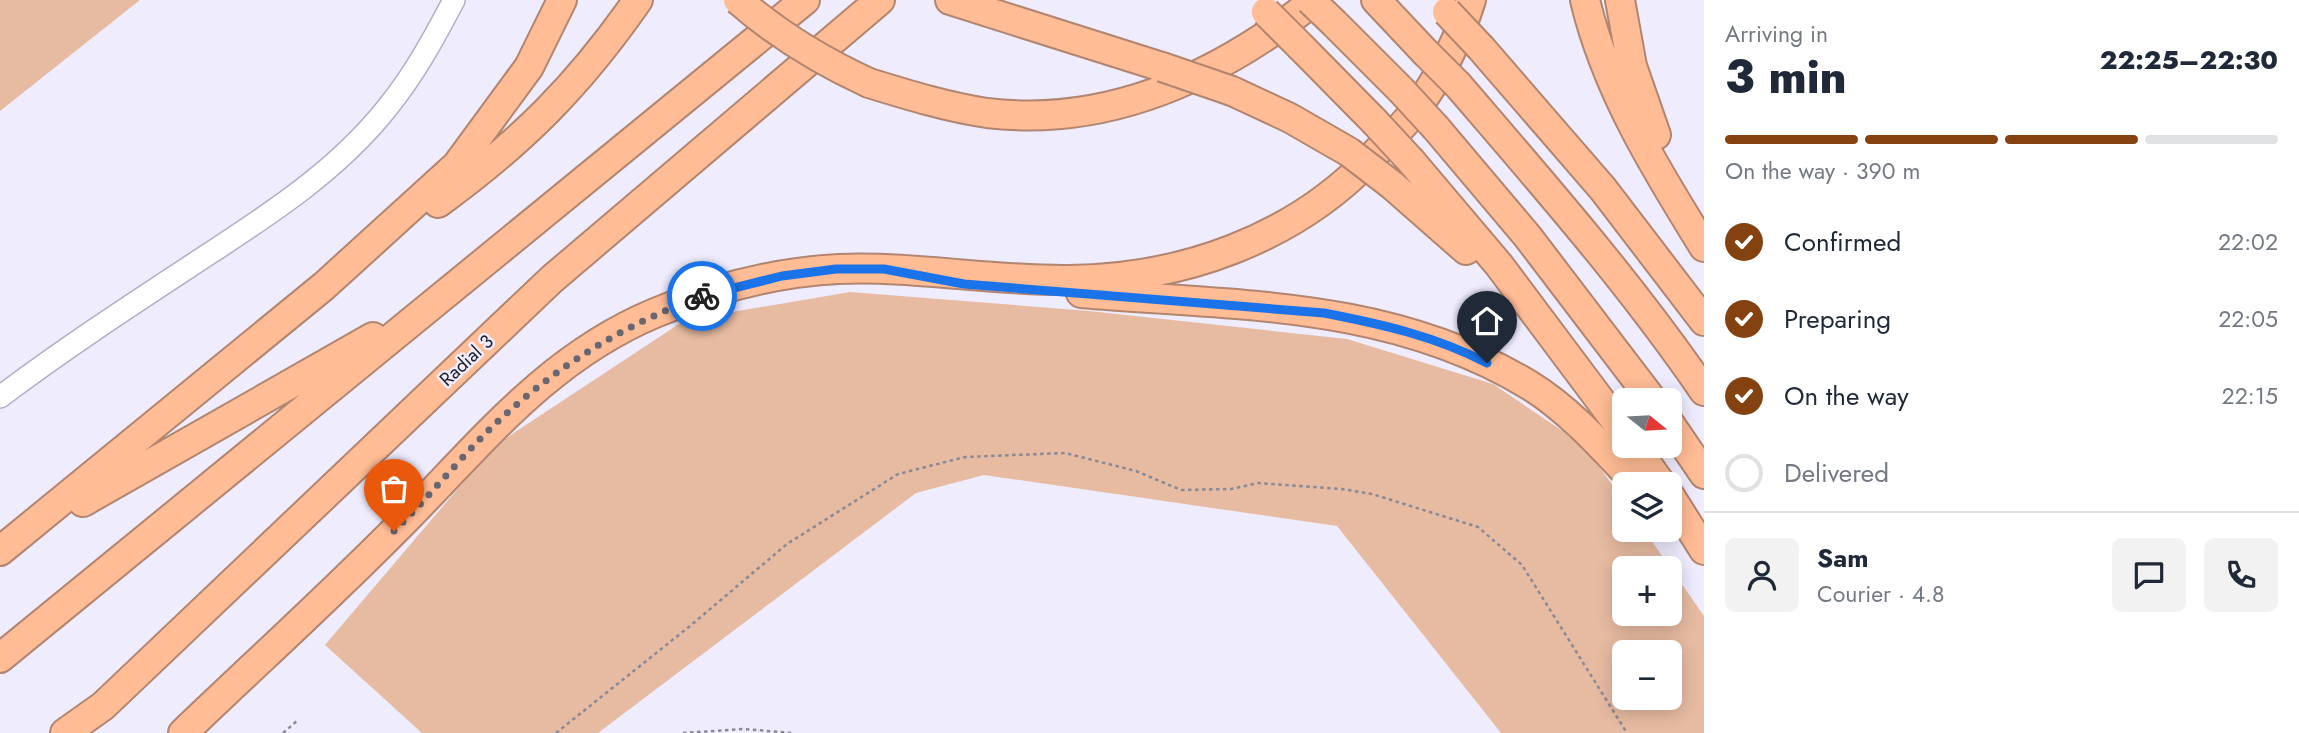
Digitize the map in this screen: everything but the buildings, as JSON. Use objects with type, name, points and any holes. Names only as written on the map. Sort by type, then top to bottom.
[{"type":"highway","points":[[8,545],[324,286],[457,165],[530,67],[562,0]]},
{"type":"highway","points":[[324,286],[493,164],[539,122],[583,75],[638,0]]},
{"type":"highway","points":[[738,0],[792,42],[828,64],[869,83],[937,103],[989,113],[1048,113],[1107,107],[1161,91],[1214,69],[1266,38],[1312,0],[1436,128],[1528,237],[1643,388]]},
{"type":"highway","points":[[0,658],[449,294],[805,0]]},
{"type":"highway","name":"Radial 3","points":[[65,733],[103,706],[552,279],[880,0]]},
{"type":"highway","points":[[950,0],[1162,66],[1232,91],[1290,118],[1349,152],[1447,232],[1489,273],[1612,415]]},
{"type":"highway","points":[[1376,0],[1458,85],[1572,219],[1704,391]]},
{"type":"highway","points":[[1585,0],[1605,65],[1643,146],[1704,247]]},
{"type":"highway","points":[[1620,0],[1632,66],[1649,117],[1663,154],[1704,227]]},
{"type":"highway","points":[[1451,4],[1481,48],[1602,189],[1704,321]]},
{"type":"highway","points":[[183,733],[411,514],[493,426],[558,369],[652,314],[713,292],[782,276],[836,269],[884,269],[1069,280],[1145,275],[1230,252],[1281,228],[1349,180],[1413,113],[1446,59],[1451,4]]},
{"type":"highway","points":[[1259,6],[1411,161],[1499,265],[1612,414]]},
{"type":"highway","points":[[884,269],[964,284],[1324,313],[1427,336],[1459,348],[1530,386],[1586,430],[1626,472]]},
{"type":"highway","points":[[8,545],[449,294]]},
{"type":"highway","points":[[1682,442],[1704,474]]},
{"type":"highway","points":[[1682,515],[1704,550]]},
{"type":"highway","points":[[1682,540],[1704,570]]},
{"type":"street","points":[[0,397],[59,353],[278,209],[334,162],[386,110],[426,53],[454,0]]},
{"type":"path","points":[[556,733],[787,544],[898,474],[965,457],[1065,453],[1136,471],[1181,490],[1231,489],[1258,483],[1342,489],[1372,494],[1478,527],[1522,565],[1627,733]]},
{"type":"path","points":[[284,733],[298,720]]},
{"type":"path","points":[[683,733],[744,729],[792,733]]},
{"type":"shaded area","points":[[0,0],[140,0],[0,111]]},
{"type":"shaded area","points":[[850,292],[1089,311],[1347,339],[1493,384],[1585,446],[1612,485],[1612,542],[1652,542],[1662,556],[1612,556],[1612,626],[1682,626],[1682,584],[1704,616],[1704,733],[1501,733],[1337,526],[984,475],[916,493],[598,733],[422,733],[325,645],[494,446],[685,320]]},
{"type":"way so far","points":[[394,531],[493,426],[558,369],[652,314],[702,296]]},
{"type":"route","points":[[702,296],[782,276],[836,269],[884,269],[964,284],[1324,313],[1427,336],[1459,348],[1487,363]]}]
